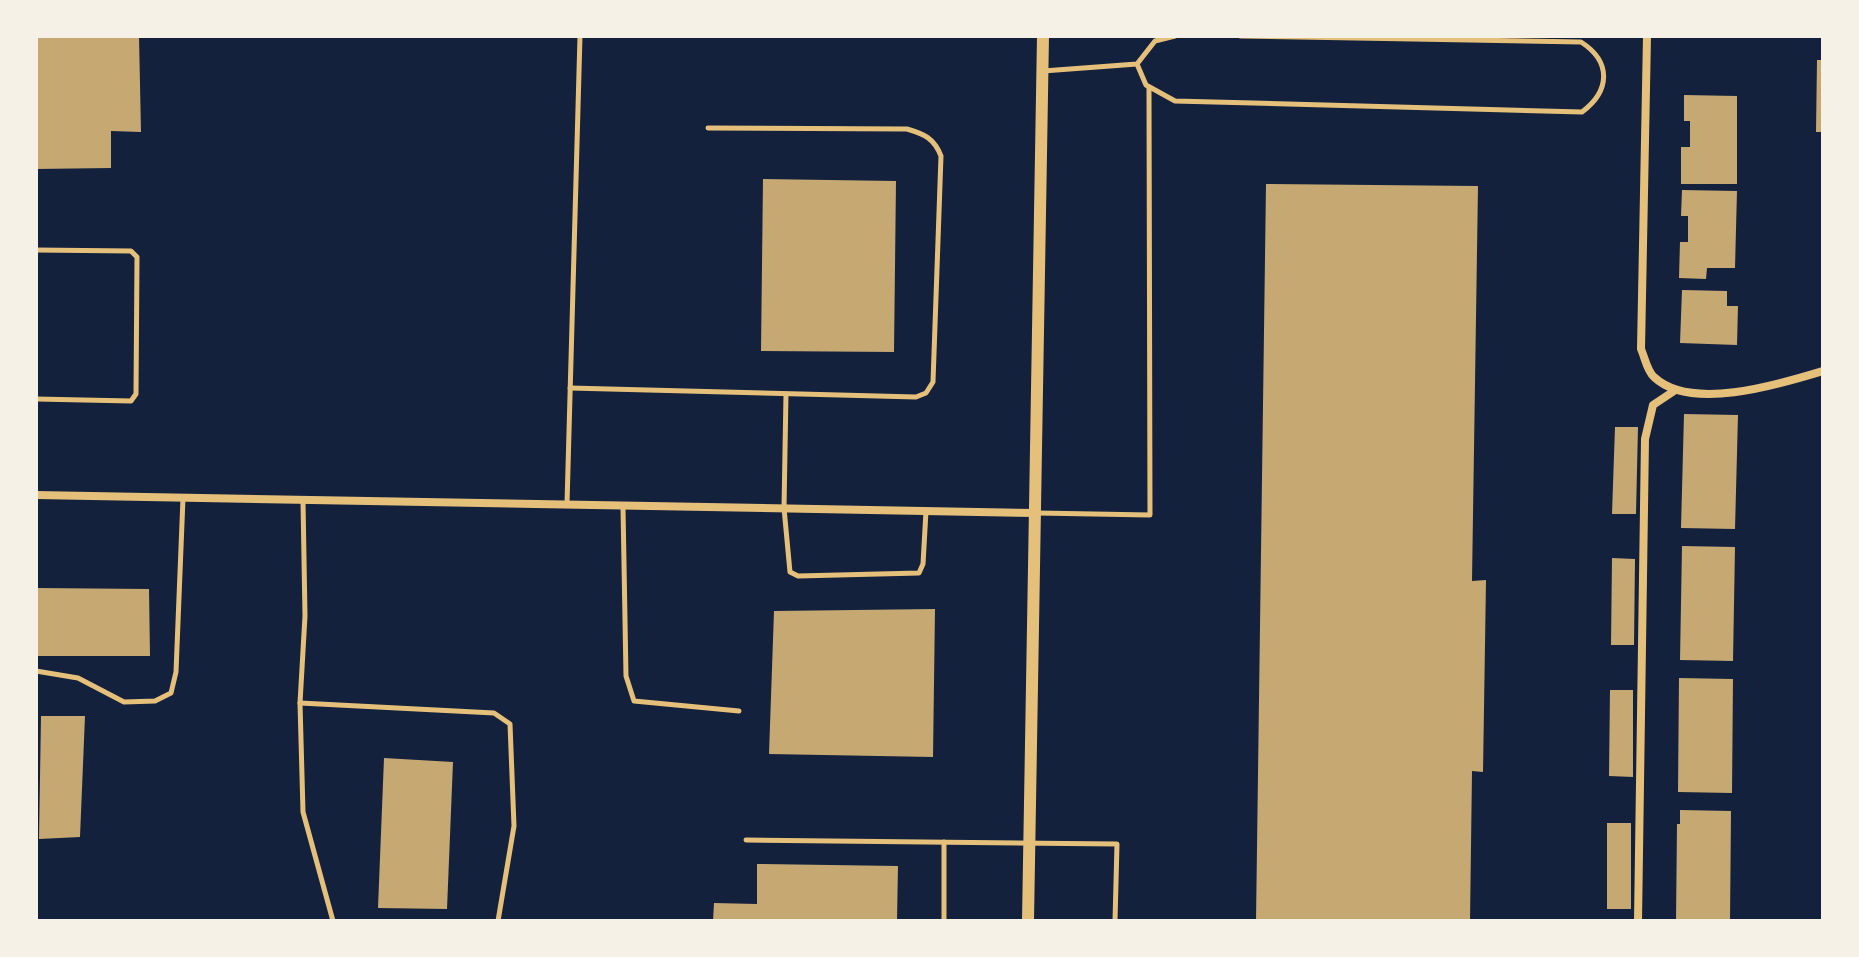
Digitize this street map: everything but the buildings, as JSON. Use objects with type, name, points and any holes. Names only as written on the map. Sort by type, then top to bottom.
[{"type":"street","points":[[1028,921],[1043,36]]},
{"type":"street","points":[[1647,36],[1641,349],[1652,376],[1674,391]]},
{"type":"street","points":[[1638,921],[1645,439],[1653,405],[1674,391],[1758,391],[1823,371]]},
{"type":"street","points":[[36,495],[1036,513]]},
{"type":"lane","points":[[567,505],[580,36]]},
{"type":"lane","points":[[1042,71],[1137,64],[1155,41],[1175,36]]},
{"type":"lane","points":[[1149,88],[1175,101],[1582,112],[1597,101],[1603,85],[1602,63],[1593,50],[1581,42],[1240,36]]},
{"type":"lane","points":[[1036,513],[1150,515],[1149,88],[1137,64]]},
{"type":"lane","points":[[570,388],[916,397],[926,393],[933,382],[941,156],[936,143],[924,134],[907,129],[708,128]]},
{"type":"lane","points":[[36,250],[131,251],[137,257],[136,394],[131,401],[36,399]]},
{"type":"lane","points":[[786,394],[784,508],[790,572],[798,576],[919,573],[923,564],[926,511]]},
{"type":"lane","points":[[36,671],[78,678],[124,702],[155,701],[171,693],[176,672],[183,498]]},
{"type":"lane","points":[[303,500],[305,616],[300,703],[303,812],[333,921]]},
{"type":"lane","points":[[623,506],[626,676],[634,701],[739,711]]},
{"type":"lane","points":[[300,703],[494,713],[510,724],[514,826],[498,921]]},
{"type":"lane","points":[[746,840],[1117,844],[1115,921]]},
{"type":"lane","points":[[944,842],[944,921]]}]
